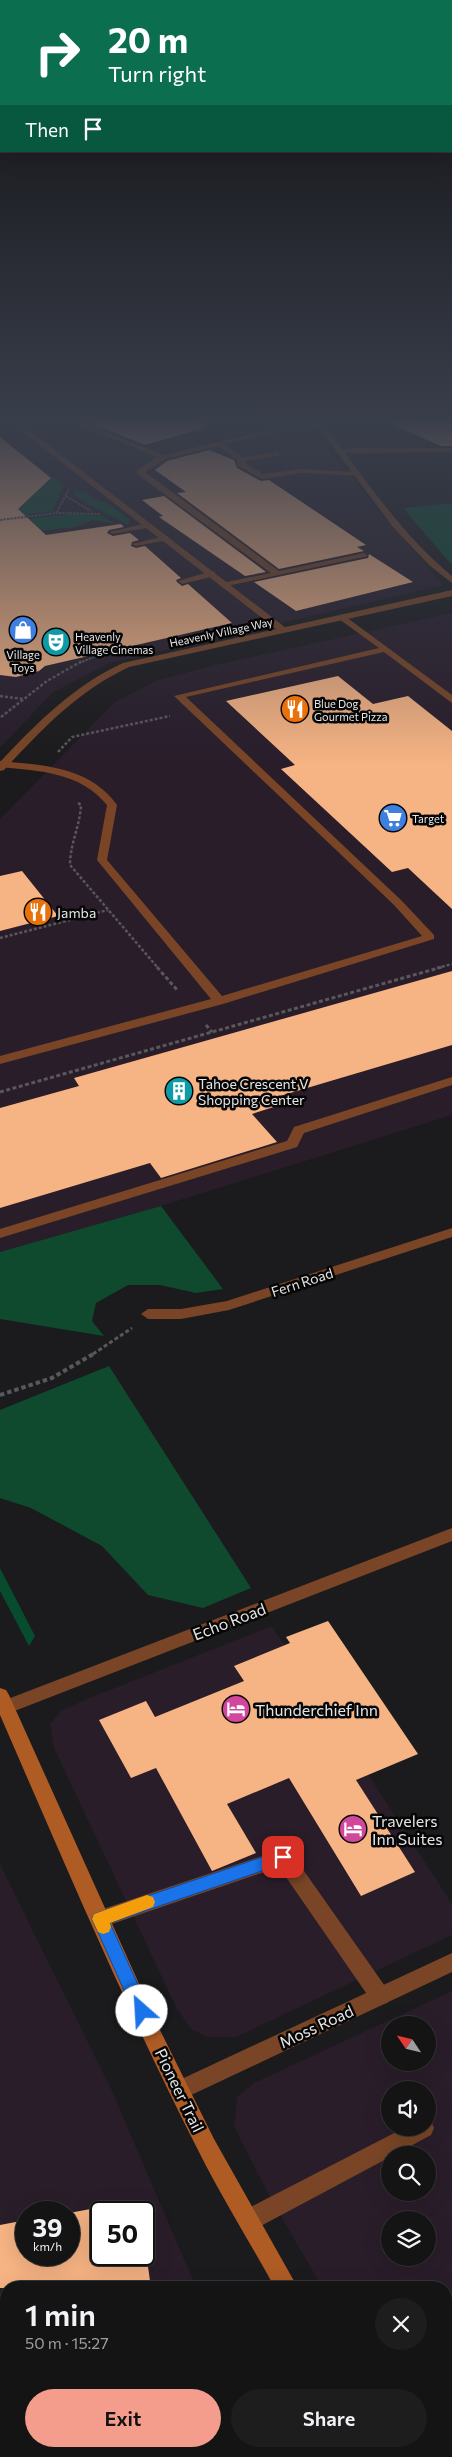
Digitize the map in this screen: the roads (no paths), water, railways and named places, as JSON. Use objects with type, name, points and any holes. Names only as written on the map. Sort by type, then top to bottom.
[{"type":"main road","name":"Pioneer Trail","points":[[3,1701],[100,1919],[180,2090],[283,2281]]},
{"type":"street","points":[[161,535],[283,630]]},
{"type":"street","points":[[225,535],[278,574]]},
{"type":"street","points":[[406,535],[425,559],[452,580]]},
{"type":"street","points":[[136,544],[166,538]]},
{"type":"street","points":[[225,585],[364,556]]},
{"type":"street","points":[[182,581],[212,574]]},
{"type":"street","name":"Heavenly Village Way","points":[[1,766],[72,694],[107,673],[148,659],[452,593]]},
{"type":"street","points":[[342,617],[452,700]]},
{"type":"street","points":[[0,1060],[219,1001],[430,937],[398,903],[179,696],[386,649]]},
{"type":"street","points":[[1,766],[86,780],[105,795],[112,805],[102,860],[219,1001]]},
{"type":"street","points":[[0,1234],[292,1144],[299,1130],[452,1081]]},
{"type":"street","name":"Fern Road","points":[[148,1314],[181,1314],[230,1305],[452,1232]]},
{"type":"street","name":"Echo Road","points":[[3,1701],[452,1534]]},
{"type":"street","points":[[100,1919],[283,1857],[380,1996]]},
{"type":"street","name":"Moss Road","points":[[180,2090],[452,1962]]},
{"type":"street","points":[[249,2220],[409,2136]]},
{"type":"place","name":"Village Toys","points":[[23,630]]},
{"type":"place","name":"Heavenly Village Cinemas","points":[[56,642]]},
{"type":"place","name":"Blue Dog Gourmet Pizza","points":[[295,709]]},
{"type":"place","name":"Target","points":[[393,818]]},
{"type":"place","name":"Jamba","points":[[38,912]]},
{"type":"place","name":"Tahoe Crescent V Shopping Center","points":[[179,1091]]},
{"type":"place","name":"Thunderchief Inn","points":[[236,1709]]},
{"type":"place","name":"Travelers Inn Suites","points":[[353,1829]]}]
